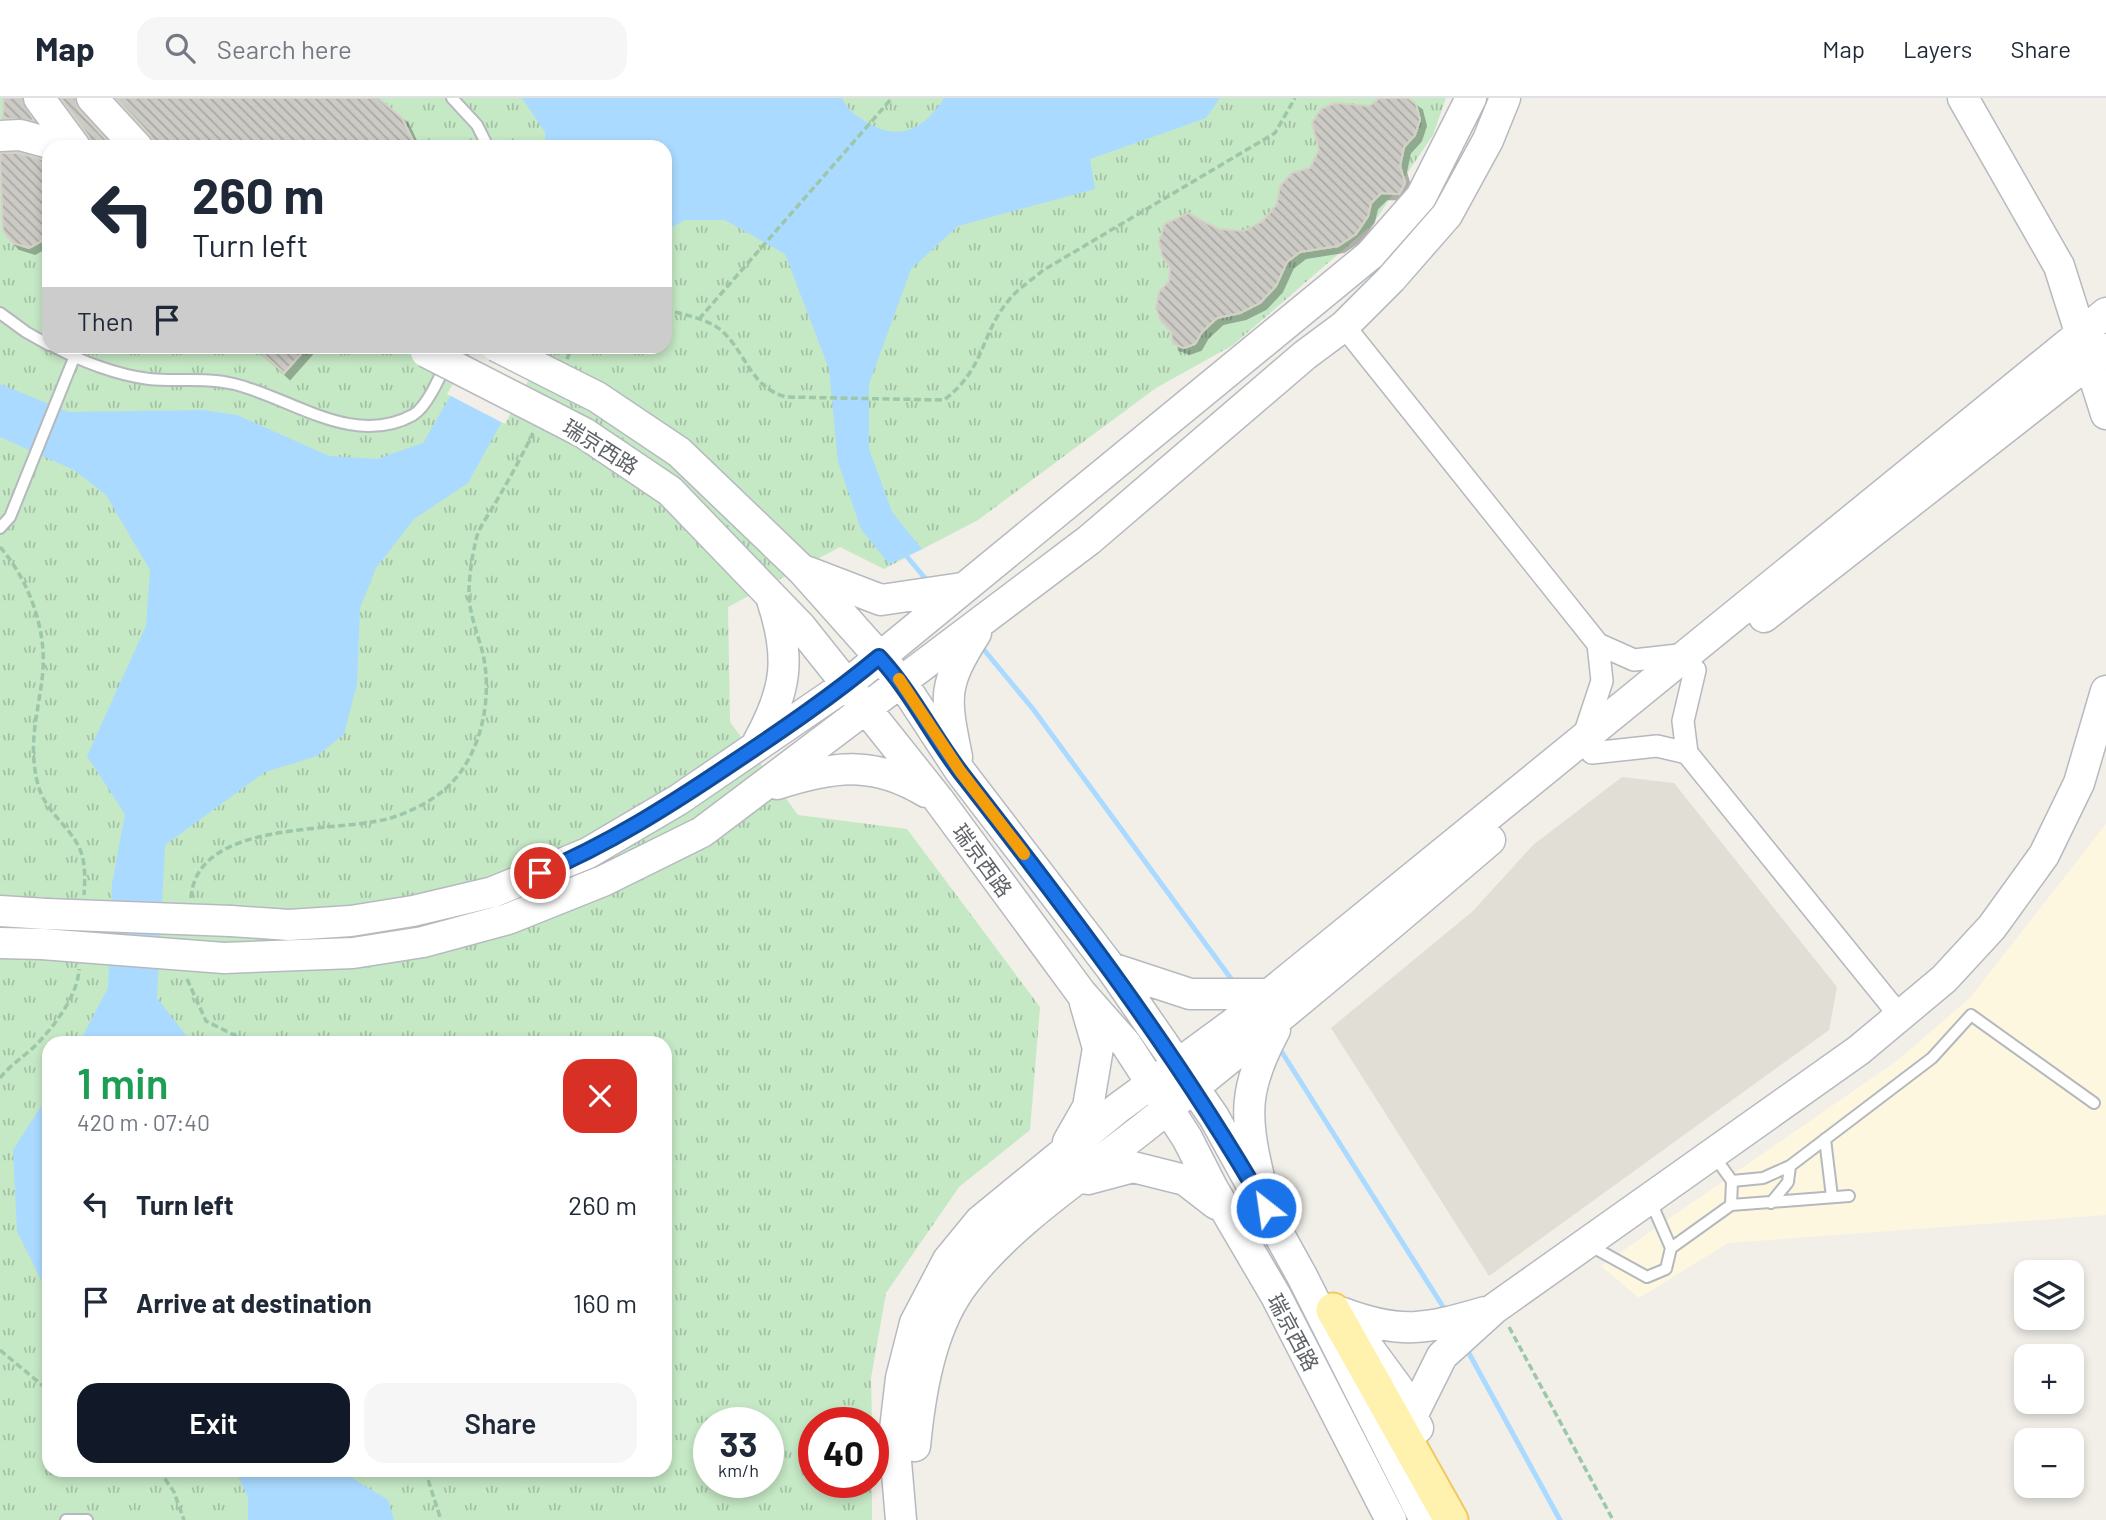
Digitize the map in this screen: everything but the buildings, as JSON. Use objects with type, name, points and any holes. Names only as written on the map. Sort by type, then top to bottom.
[{"type":"main road","points":[[1334,1310],[1451,1520]]},
{"type":"street","points":[[38,98],[70,140]]},
{"type":"street","points":[[92,98],[118,131],[129,140]]},
{"type":"street","points":[[0,911],[289,925],[351,921],[493,892],[588,853],[678,800],[846,685],[1370,256],[1421,197],[1471,98]]},
{"type":"street","points":[[0,943],[225,958],[353,953],[424,942],[508,919],[603,881],[702,832],[1089,540],[1305,355],[1344,326],[1391,279],[1447,215],[1488,140],[1505,98]]},
{"type":"street","points":[[1963,98],[2059,266],[2081,333],[2098,356],[2106,414]]},
{"type":"street","points":[[0,136],[20,135],[42,141]]},
{"type":"street","points":[[901,1520],[894,1438],[901,1378],[915,1323],[948,1259],[979,1222],[1152,1083],[1186,1076],[1247,1043],[1280,1002],[1691,662],[2106,313]]},
{"type":"street","points":[[1344,326],[1598,644],[1634,660],[1691,662],[2098,356]]},
{"type":"street","name":"瑞京西路","points":[[441,354],[544,419],[584,433],[670,491],[801,627],[863,708],[939,799],[1082,993],[1126,1044],[1152,1083],[1276,1296],[1391,1520]]},
{"type":"street","name":"瑞京西路","points":[[517,354],[568,373],[597,397],[680,452],[802,570],[901,681],[960,771],[1111,968],[1186,1076],[1266,1208],[1425,1520]]},
{"type":"street","points":[[1064,507],[1060,522],[1065,535],[1078,541],[1089,540]]},
{"type":"street","points":[[802,570],[881,600],[963,588]]},
{"type":"street","points":[[755,748],[777,708],[783,672],[783,633],[771,596]]},
{"type":"street","points":[[960,771],[946,700],[959,661],[985,618]]},
{"type":"street","points":[[1587,747],[1602,681],[1598,644]]},
{"type":"street","points":[[1691,662],[1683,722],[1687,753],[1900,1016]]},
{"type":"street","points":[[1412,1416],[1442,1356],[1587,1243],[1859,1050],[1944,979],[1992,927],[2044,855],[2079,783],[2106,691]]},
{"type":"street","points":[[1587,747],[1657,746],[1687,753]]},
{"type":"street","points":[[760,790],[808,774],[856,766],[903,778],[939,799]]},
{"type":"street","points":[[678,800],[694,796],[705,802],[710,816],[702,832]]},
{"type":"street","points":[[1111,968],[1190,994],[1223,994],[1280,1002]]},
{"type":"street","points":[[1058,1159],[1087,1107],[1098,1048],[1082,993]]},
{"type":"street","points":[[1266,1208],[1249,1126],[1247,1043],[1280,1002]]},
{"type":"street","points":[[918,1520],[913,1465],[918,1407],[937,1338],[959,1291],[999,1241],[1168,1108],[1186,1076]]},
{"type":"street","points":[[1077,1181],[1133,1167],[1185,1180],[1228,1214]]},
{"type":"street","points":[[1302,1276],[1370,1345],[1398,1388],[1469,1520]]},
{"type":"street","points":[[1334,1310],[1375,1325],[1427,1328],[1498,1313]]},
{"type":"lane","points":[[452,98],[477,125],[484,140]]},
{"type":"lane","points":[[0,313],[42,341]]},
{"type":"lane","points":[[66,354],[149,379],[193,378],[232,383],[331,421],[383,425],[413,415],[423,407],[430,354]]},
{"type":"lane","points":[[0,528],[10,517],[74,358]]},
{"type":"lane","points":[[1732,1181],[1763,1178],[1790,1166],[1932,1058],[1971,1015],[2094,1103]]},
{"type":"lane","points":[[1825,1139],[1832,1198]]},
{"type":"lane","points":[[1712,1154],[1732,1181],[1731,1205]]},
{"type":"lane","points":[[1771,1203],[1788,1182],[1790,1166]]},
{"type":"lane","points":[[1671,1248],[1731,1205],[1849,1196]]},
{"type":"lane","points":[[1587,1243],[1647,1276],[1667,1269],[1671,1248],[1650,1199]]},
{"type":"lane","points":[[66,1520],[87,1520]]},
{"type":"path","points":[[699,319],[892,98]]},
{"type":"path","points":[[672,311],[699,319],[721,330],[770,392],[786,397],[944,400],[960,388],[977,365],[1008,300],[1042,271],[1275,133],[1295,98]]},
{"type":"path","points":[[568,373],[571,354]]},
{"type":"path","points":[[191,899],[192,886],[201,869],[220,853],[260,837],[305,827],[386,820],[411,810],[444,790],[467,761],[483,721],[487,692],[483,655],[473,624],[469,592],[476,538],[544,419]]},
{"type":"path","points":[[0,547],[29,593],[41,632],[43,669],[33,725],[32,758],[40,790],[55,819],[79,846],[83,864],[84,895]]},
{"type":"path","points":[[43,1036],[67,1004],[79,979],[80,965]]},
{"type":"path","points":[[186,978],[206,1021],[236,1036]]},
{"type":"path","points":[[0,1077],[42,1037]]},
{"type":"path","points":[[1498,1313],[1613,1520]]},
{"type":"path","points":[[0,1350],[42,1385]]},
{"type":"path","points":[[164,1477],[174,1492],[184,1520]]},
{"type":"path","points":[[427,1477],[441,1520]]},
{"type":"shaded area","points":[[1622,777],[1674,783],[1837,987],[1829,1030],[1489,1276],[1331,1028],[1473,911],[1533,845]]},
{"type":"shaded area","points":[[2106,824],[2106,1215],[1728,1243],[1639,1298],[1601,1266],[1898,1060],[1970,998]]},
{"type":"green space","points":[[0,98],[1446,98],[1433,135],[1372,225],[1233,345],[1156,388],[978,520],[884,569],[840,547],[728,607],[730,722],[798,815],[907,829],[1040,1007],[1030,1130],[959,1187],[886,1293],[871,1378],[872,1407],[798,1407],[798,1498],[872,1498],[872,1520],[0,1520]]},
{"type":"water","points":[[522,98],[842,98],[857,116],[892,132],[912,129],[921,124],[944,98],[1220,98],[1206,118],[1090,159],[1095,189],[958,226],[911,269],[869,384],[869,449],[892,512],[922,549],[889,564],[861,529],[838,462],[829,369],[785,254],[725,220],[685,220],[672,227],[672,140],[545,140],[545,132]]},
{"type":"water","points":[[475,354],[539,354],[468,483],[414,519],[376,568],[360,608],[357,684],[344,734],[317,756],[265,772],[165,845],[157,998],[187,1036],[83,1036],[108,988],[112,884],[125,814],[87,756],[146,626],[150,570],[106,495],[74,470],[0,437],[0,384],[69,412],[203,410],[237,415],[329,456],[377,459],[423,443]]},
{"type":"water","points":[[42,1105],[42,1282],[17,1231],[13,1150]]},
{"type":"water","points":[[238,1477],[351,1477],[388,1500],[394,1520],[248,1520],[248,1497]]},
{"type":"pier","points":[[470,354],[543,354],[505,424],[447,394]]},
{"type":"waterway","points":[[904,553],[929,583]]},
{"type":"waterway","points":[[980,645],[1033,709],[1235,984]]},
{"type":"waterway","points":[[1278,1046],[1447,1313]]},
{"type":"waterway","points":[[1465,1346],[1560,1520]]},
{"type":"slow traffic","points":[[899,679],[960,771],[1024,854]]},
{"type":"route","points":[[540,873],[588,853],[678,800],[846,685],[879,657],[901,681],[960,771],[1152,1025],[1214,1117],[1266,1208]]}]
